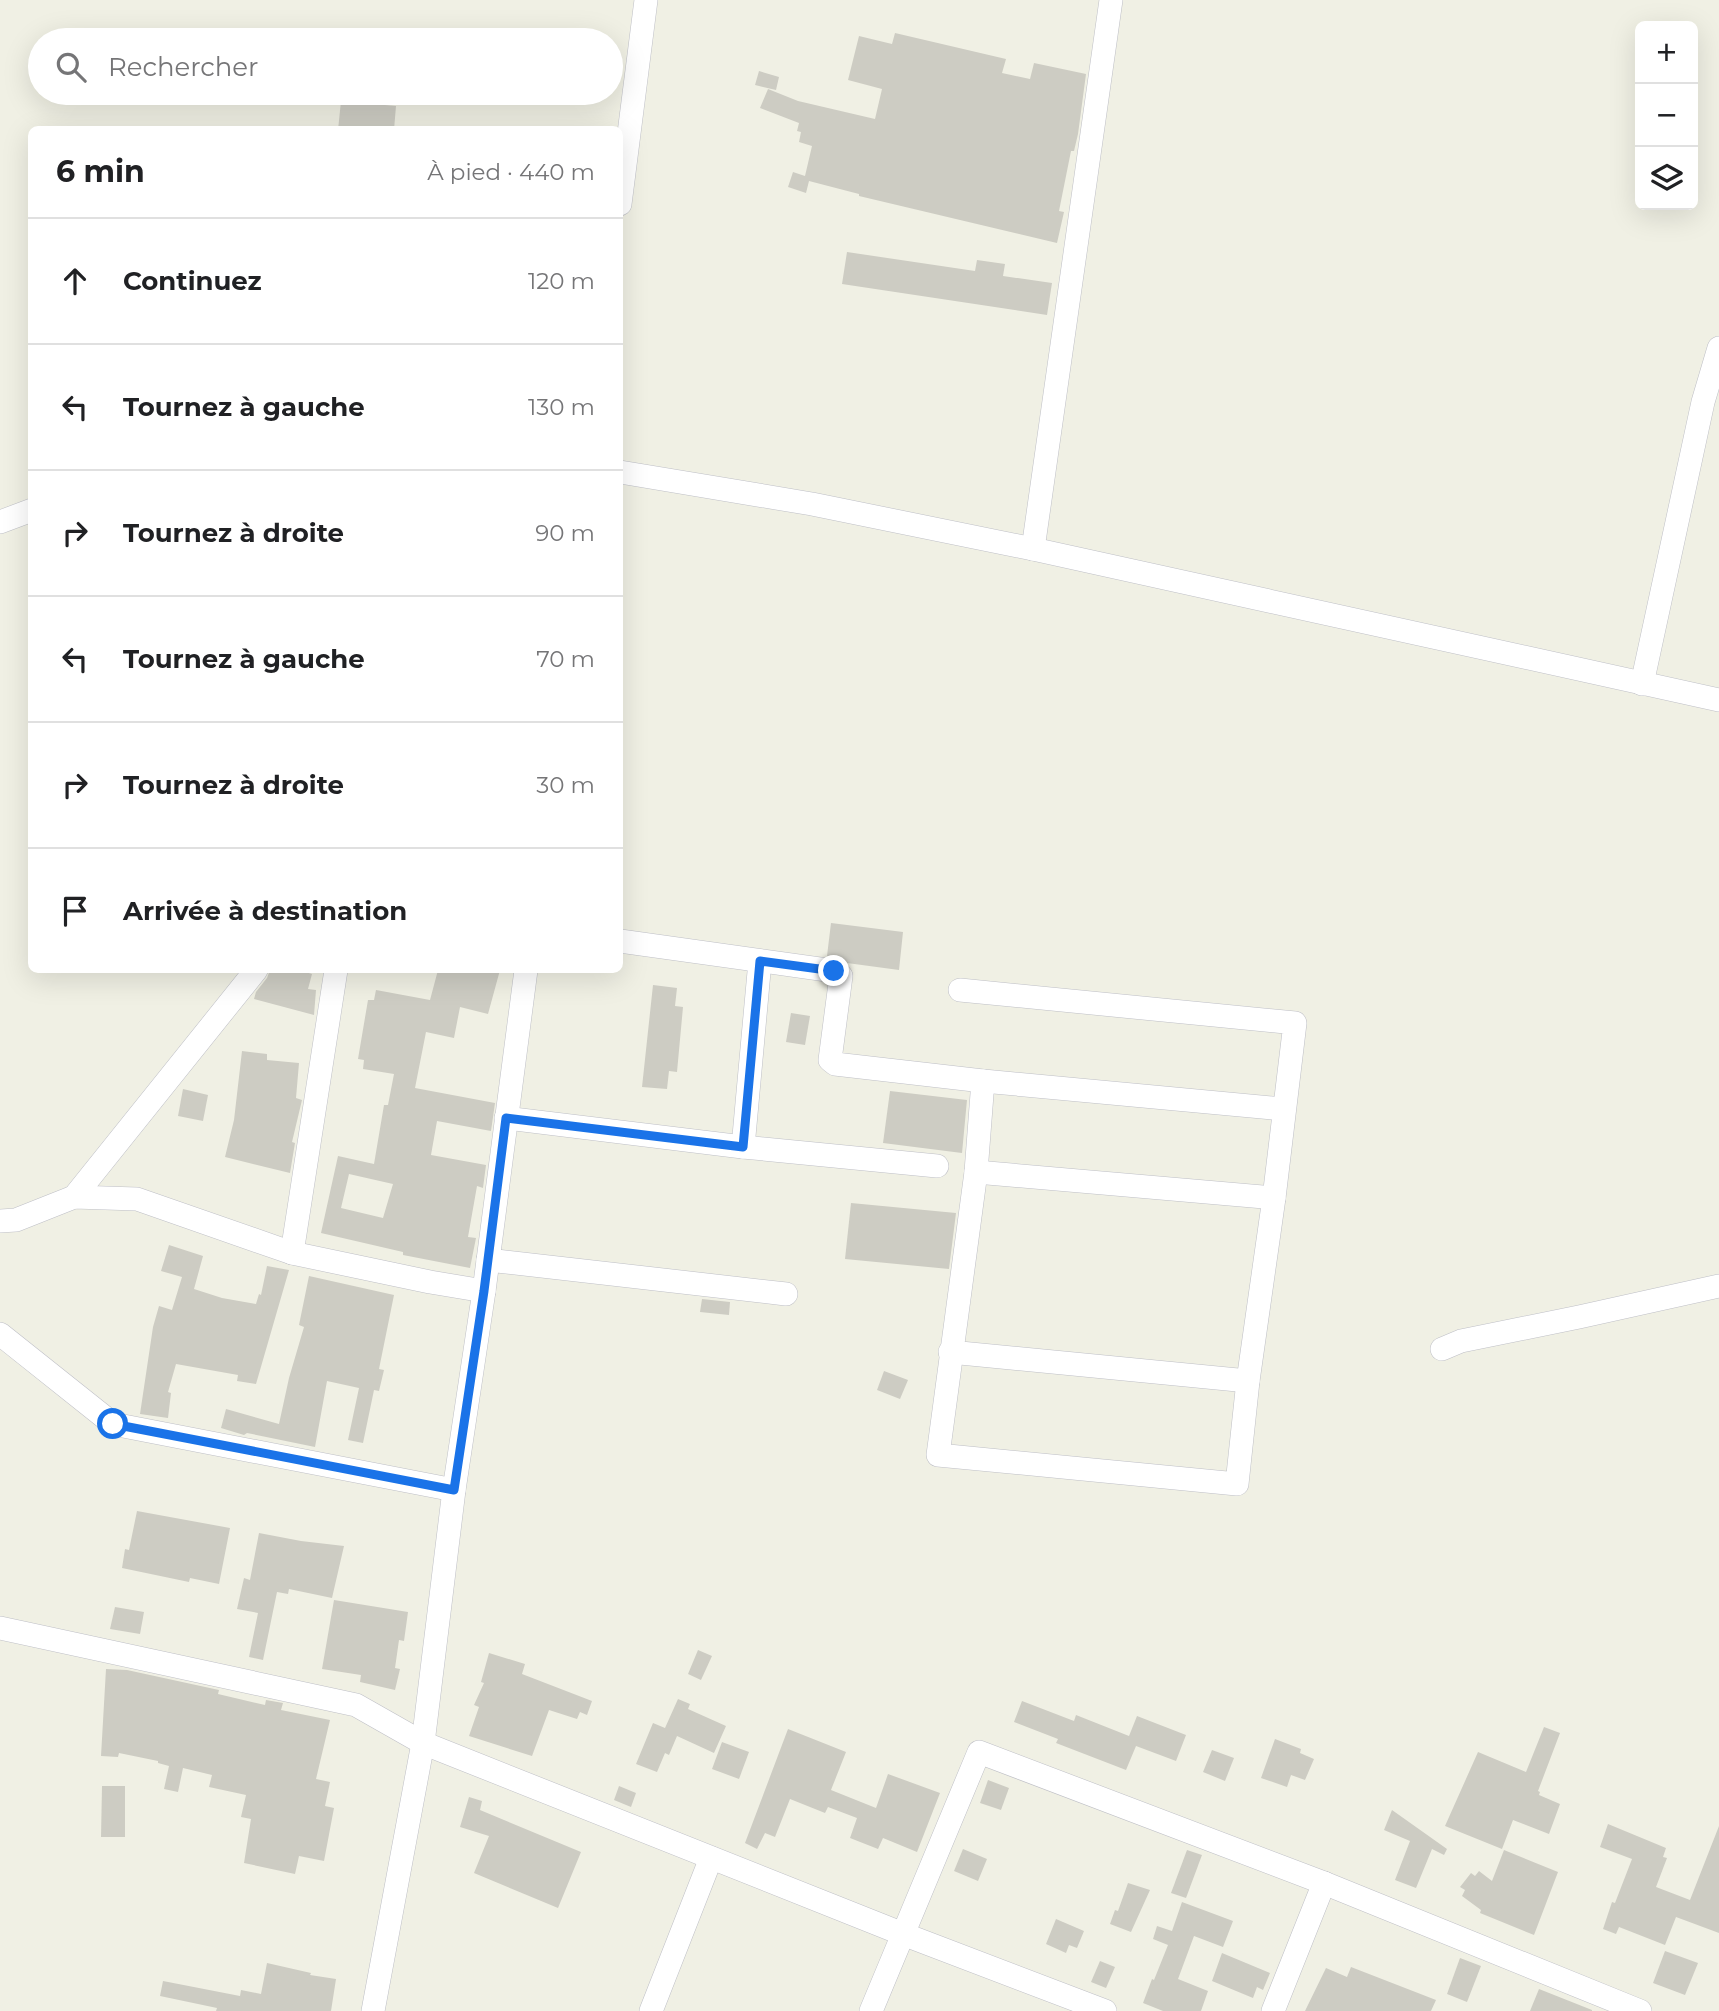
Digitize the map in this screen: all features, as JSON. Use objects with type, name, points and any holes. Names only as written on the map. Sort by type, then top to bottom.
[{"type":"street","points":[[623,180],[646,0]]},
{"type":"street","points":[[1033,549],[1111,0]]},
{"type":"street","points":[[1642,684],[1711,404],[1719,348]]},
{"type":"street","points":[[623,472],[812,504],[1033,549],[1719,700]]},
{"type":"street","points":[[0,522],[28,512]]},
{"type":"street","points":[[623,941],[834,971],[841,975],[830,1060],[835,1064],[983,1081],[1283,1109]]},
{"type":"street","points":[[743,1147],[760,961]]},
{"type":"street","points":[[74,1197],[254,973]]},
{"type":"street","points":[[292,1253],[336,973]]},
{"type":"street","points":[[373,2011],[422,1743],[526,973]]},
{"type":"street","points":[[960,990],[1295,1023],[1237,1484],[938,1455],[976,1172],[983,1081]]},
{"type":"street","points":[[506,1118],[743,1147],[937,1166]]},
{"type":"street","points":[[976,1172],[1274,1198]]},
{"type":"street","points":[[0,1221],[16,1220],[74,1197],[137,1199],[292,1253],[484,1291]]},
{"type":"street","points":[[488,1261],[786,1294]]},
{"type":"street","points":[[1442,1349],[1461,1341],[1719,1286]]},
{"type":"street","points":[[0,1334],[113,1424],[454,1490]]},
{"type":"street","points":[[950,1352],[1248,1381]]},
{"type":"street","points":[[0,1628],[356,1705],[422,1743],[903,1934],[1105,2011]]},
{"type":"street","points":[[871,2011],[979,1752],[1324,1883],[1640,2011]]},
{"type":"street","points":[[651,2011],[711,1858]]},
{"type":"street","points":[[1273,2011],[1324,1883]]},
{"type":"building","points":[[895,33],[1006,59],[1002,73],[1030,79],[1034,63],[1086,74],[1078,134],[1074,151],[1071,151],[1059,211],[1064,212],[1057,243],[859,196],[809,181],[806,193],[788,187],[793,172],[805,176],[812,146],[799,142],[799,123],[760,108],[768,89],[798,101],[875,119],[882,89],[848,80],[859,36],[892,44]]},
{"type":"building","points":[[759,71],[779,77],[776,90],[755,85]]},
{"type":"building","points":[[341,105],[396,106],[394,126],[338,126]]},
{"type":"building","points":[[847,252],[975,271],[977,260],[1005,264],[1003,276],[1052,283],[1047,315],[842,284]]},
{"type":"building","points":[[831,923],[903,932],[899,970],[847,963],[837,957],[827,956]]},
{"type":"building","points":[[269,973],[312,974],[308,989],[316,990],[314,1015],[254,999]]},
{"type":"building","points":[[437,973],[499,973],[488,1014],[460,1007],[454,1038],[426,1032],[415,1088],[495,1103],[491,1131],[437,1121],[431,1155],[486,1165],[483,1188],[477,1186],[468,1237],[476,1238],[470,1268],[403,1255],[403,1252],[321,1233],[338,1156],[374,1164],[384,1105],[388,1105],[394,1074],[363,1069],[364,1060],[358,1059],[368,1000],[374,1000],[376,990],[430,1000]],"holes":[[[349,1174],[393,1184],[383,1218],[341,1208]]]},
{"type":"building","points":[[653,985],[677,988],[675,1006],[683,1007],[677,1072],[669,1071],[667,1089],[642,1087]]},
{"type":"building","points":[[791,1013],[810,1016],[805,1045],[786,1042]]},
{"type":"building","points":[[242,1051],[267,1054],[267,1060],[299,1063],[296,1098],[302,1100],[292,1142],[295,1143],[290,1173],[225,1157],[234,1120]]},
{"type":"building","points":[[183,1089],[208,1095],[203,1121],[178,1116]]},
{"type":"building","points":[[890,1091],[967,1100],[962,1153],[883,1143]]},
{"type":"building","points":[[851,1203],[956,1213],[949,1269],[845,1259]]},
{"type":"building","points":[[169,1245],[203,1256],[194,1289],[222,1298],[256,1304],[259,1294],[261,1295],[267,1266],[289,1270],[256,1384],[237,1381],[238,1375],[176,1364],[168,1392],[171,1393],[168,1418],[140,1414],[153,1327],[159,1306],[172,1310],[182,1277],[161,1271]]},
{"type":"building","points":[[309,1276],[394,1295],[379,1369],[384,1370],[379,1391],[374,1390],[363,1443],[348,1440],[359,1388],[327,1381],[315,1447],[247,1433],[244,1435],[221,1428],[226,1409],[279,1424],[304,1327],[299,1325]]},
{"type":"building","points":[[702,1299],[730,1302],[729,1315],[700,1312]]},
{"type":"building","points":[[884,1371],[908,1380],[900,1399],[877,1390]]},
{"type":"building","points":[[137,1511],[230,1528],[219,1584],[190,1578],[189,1582],[122,1568],[125,1549],[129,1550]]},
{"type":"building","points":[[259,1533],[344,1546],[332,1598],[289,1589],[288,1594],[277,1592],[263,1660],[249,1657],[258,1613],[237,1609],[244,1578],[250,1580]]},
{"type":"building","points":[[334,1600],[408,1612],[404,1641],[399,1640],[395,1668],[400,1669],[395,1690],[360,1682],[361,1675],[322,1669]]},
{"type":"building","points":[[115,1607],[144,1612],[140,1634],[110,1629]]},
{"type":"building","points":[[698,1650],[712,1656],[701,1680],[688,1674]]},
{"type":"building","points":[[489,1653],[525,1664],[522,1674],[592,1701],[587,1715],[580,1712],[577,1719],[549,1710],[532,1756],[469,1736],[479,1707],[474,1705],[484,1683],[481,1682]]},
{"type":"building","points":[[106,1669],[127,1670],[219,1690],[218,1694],[265,1705],[266,1700],[283,1703],[281,1710],[330,1720],[316,1779],[330,1782],[325,1806],[334,1808],[324,1861],[299,1856],[295,1874],[244,1863],[251,1819],[241,1817],[246,1795],[209,1787],[212,1775],[183,1768],[178,1792],[164,1789],[169,1766],[119,1753],[118,1757],[101,1756]]},
{"type":"building","points":[[678,1699],[690,1704],[688,1709],[726,1726],[714,1753],[677,1736],[669,1755],[665,1753],[657,1772],[636,1764],[653,1723],[665,1728]]},
{"type":"building","points":[[1022,1701],[1074,1721],[1076,1715],[1129,1736],[1137,1716],[1186,1735],[1176,1761],[1136,1746],[1126,1770],[1056,1743],[1058,1739],[1014,1722]]},
{"type":"building","points":[[1544,1727],[1560,1733],[1538,1791],[1539,1795],[1560,1804],[1549,1834],[1513,1820],[1502,1849],[1445,1826],[1478,1752],[1526,1772]]},
{"type":"building","points":[[788,1729],[846,1752],[831,1790],[876,1808],[888,1774],[940,1793],[917,1852],[883,1838],[878,1849],[850,1838],[857,1818],[828,1807],[825,1813],[790,1799],[775,1837],[765,1833],[757,1849],[745,1843]]},
{"type":"building","points":[[1275,1739],[1301,1749],[1300,1753],[1314,1759],[1305,1780],[1291,1775],[1287,1787],[1261,1778]]},
{"type":"building","points":[[722,1742],[749,1752],[739,1779],[712,1769]]},
{"type":"building","points":[[1212,1750],[1234,1758],[1225,1781],[1203,1772]]},
{"type":"building","points":[[988,1780],[1009,1788],[1001,1810],[980,1803]]},
{"type":"building","points":[[102,1786],[125,1786],[125,1837],[101,1837]]},
{"type":"building","points":[[619,1786],[636,1793],[631,1807],[614,1800]]},
{"type":"building","points":[[469,1797],[482,1801],[480,1810],[581,1852],[558,1908],[474,1873],[489,1836],[460,1827]]},
{"type":"building","points":[[1392,1810],[1447,1849],[1444,1855],[1432,1849],[1416,1888],[1395,1880],[1410,1841],[1384,1830]]},
{"type":"building","points":[[1608,1824],[1666,1848],[1663,1857],[1667,1858],[1656,1887],[1690,1900],[1719,1826],[1719,1933],[1676,1917],[1665,1945],[1619,1927],[1616,1934],[1603,1929],[1632,1859],[1600,1847]]},
{"type":"building","points":[[963,1849],[987,1859],[978,1881],[954,1871]]},
{"type":"building","points":[[1187,1850],[1202,1855],[1186,1898],[1171,1893]]},
{"type":"building","points":[[1504,1850],[1558,1872],[1534,1935],[1480,1913],[1481,1910],[1462,1896],[1465,1890],[1460,1887],[1471,1873],[1475,1876],[1479,1871],[1492,1881]]},
{"type":"building","points":[[1128,1883],[1150,1890],[1131,1932],[1110,1924]]},
{"type":"building","points":[[1182,1902],[1233,1921],[1223,1947],[1194,1936],[1178,1979],[1208,1991],[1201,2011],[1163,2011],[1143,2003],[1168,1945],[1153,1939],[1157,1926],[1172,1931]]},
{"type":"building","points":[[1056,1919],[1084,1931],[1077,1948],[1069,1945],[1066,1953],[1046,1944]]},
{"type":"building","points":[[1665,1951],[1698,1963],[1685,1995],[1653,1983]]},
{"type":"building","points":[[1222,1953],[1270,1973],[1263,1990],[1257,1987],[1253,1998],[1212,1981]]},
{"type":"building","points":[[1460,1958],[1481,1966],[1467,2002],[1447,1994]]},
{"type":"building","points":[[1100,1961],[1115,1967],[1106,1988],[1091,1982]]},
{"type":"building","points":[[267,1963],[336,1979],[331,2011],[216,2011],[217,2008],[160,1996],[163,1981],[240,1996],[241,1990],[261,1994]]},
{"type":"building","points":[[1351,1967],[1436,2000],[1431,2011],[1305,2011],[1326,1968],[1347,1977]]},
{"type":"building","points":[[1539,1989],[1592,2010],[1592,2011],[1530,2011]]},
{"type":"route","points":[[113,1424],[454,1490],[484,1291],[506,1118],[743,1147],[760,961],[834,971]]}]
